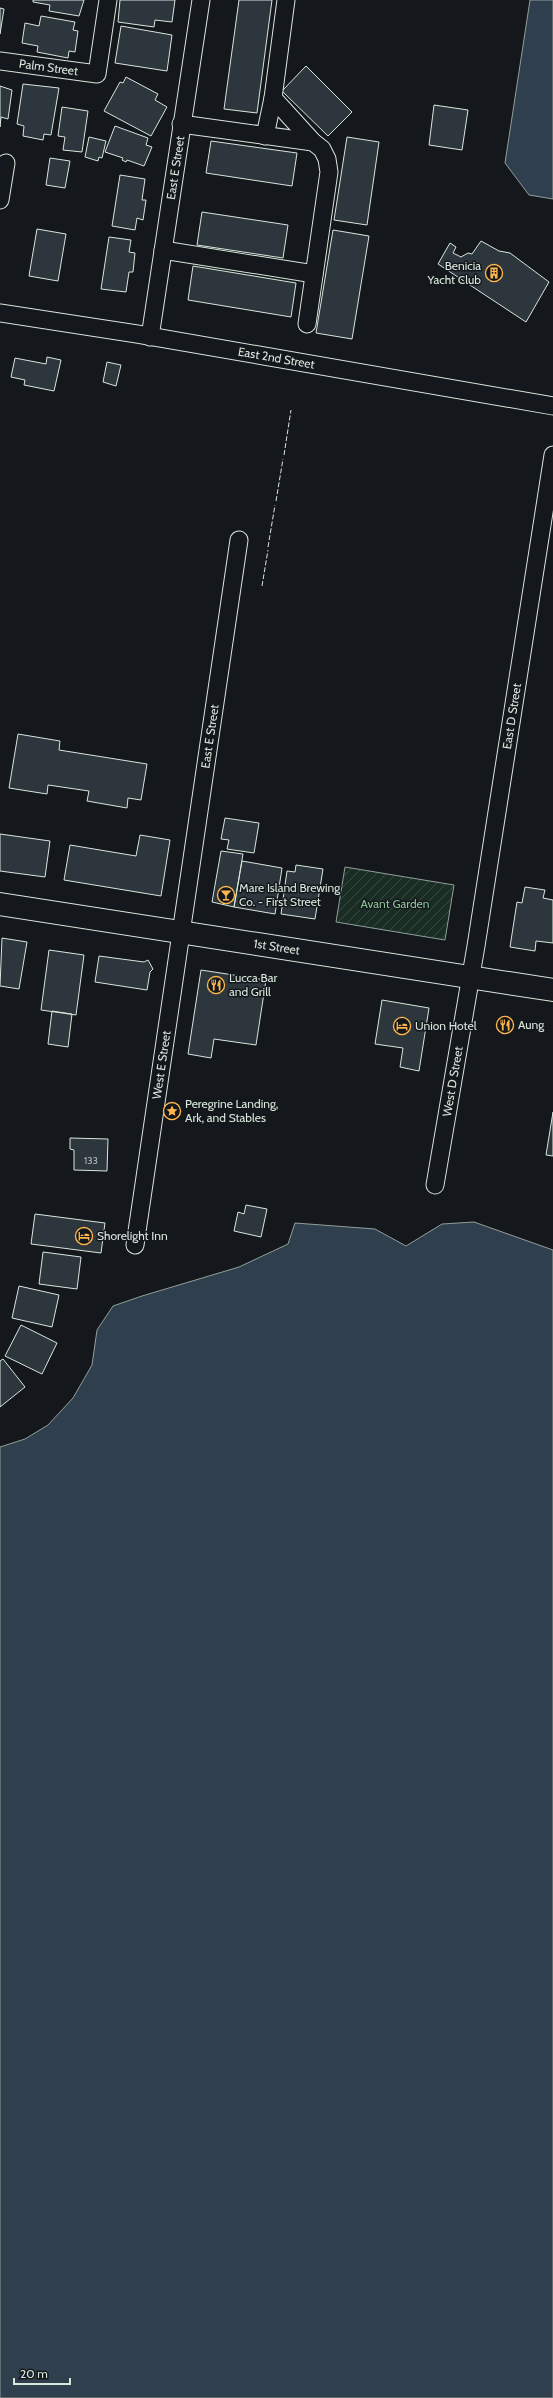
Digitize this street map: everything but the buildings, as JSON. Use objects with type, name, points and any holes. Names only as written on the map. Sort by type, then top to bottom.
[{"type":"main road","name":"1st Street","points":[[0,904],[553,990]]},
{"type":"street","name":"Palm Street","points":[[0,62],[97,74],[108,0]]},
{"type":"street","name":"East E Street","points":[[150,337],[181,124],[201,0]]},
{"type":"street","points":[[265,136],[286,0]]},
{"type":"street","points":[[272,98],[313,142],[322,149],[327,158],[329,172],[307,324]]},
{"type":"street","points":[[181,124],[313,142]]},
{"type":"street","points":[[0,200],[6,164]]},
{"type":"street","points":[[163,250],[314,274]]},
{"type":"street","name":"East 2nd Street","points":[[0,313],[150,337],[553,406]]},
{"type":"street","name":"East D Street","points":[[470,978],[553,454]]},
{"type":"street","name":"East E Street","points":[[180,932],[239,540]]},
{"type":"street","name":"West E Street","points":[[135,1245],[180,932]]},
{"type":"street","name":"West D Street","points":[[436,1185],[470,978]]},
{"type":"green space","name":"Avant Garden","points":[[345,867],[454,885],[445,940],[336,922]]},
{"type":"water","points":[[530,0],[553,0],[553,199],[529,195],[505,163]]},
{"type":"water","points":[[474,1222],[553,1250],[553,2398],[0,2398],[0,1447],[25,1439],[48,1425],[73,1398],[92,1365],[97,1330],[113,1306],[239,1267],[288,1244],[295,1223],[375,1229],[406,1246],[442,1224]]},
{"type":"fence","points":[[284,455],[291,410]]},
{"type":"fence","points":[[276,501],[283,459]]},
{"type":"fence","points":[[268,547],[275,505]]},
{"type":"fence","points":[[262,586],[268,550]]},
{"type":"place","name":"Benicia Yacht Club","points":[[494,273]]},
{"type":"place","name":"Mare Island Brewing Co. - First Street","points":[[226,895]]},
{"type":"place","name":"Lucca Bar and Grill","points":[[216,985]]},
{"type":"place","name":"Aung","points":[[505,1025]]},
{"type":"place","name":"Union Hotel","points":[[402,1026]]},
{"type":"place","name":"Peregrine Landing, Ark, and Stables","points":[[172,1111]]},
{"type":"place","name":"Shorelight Inn","points":[[84,1236]]}]
